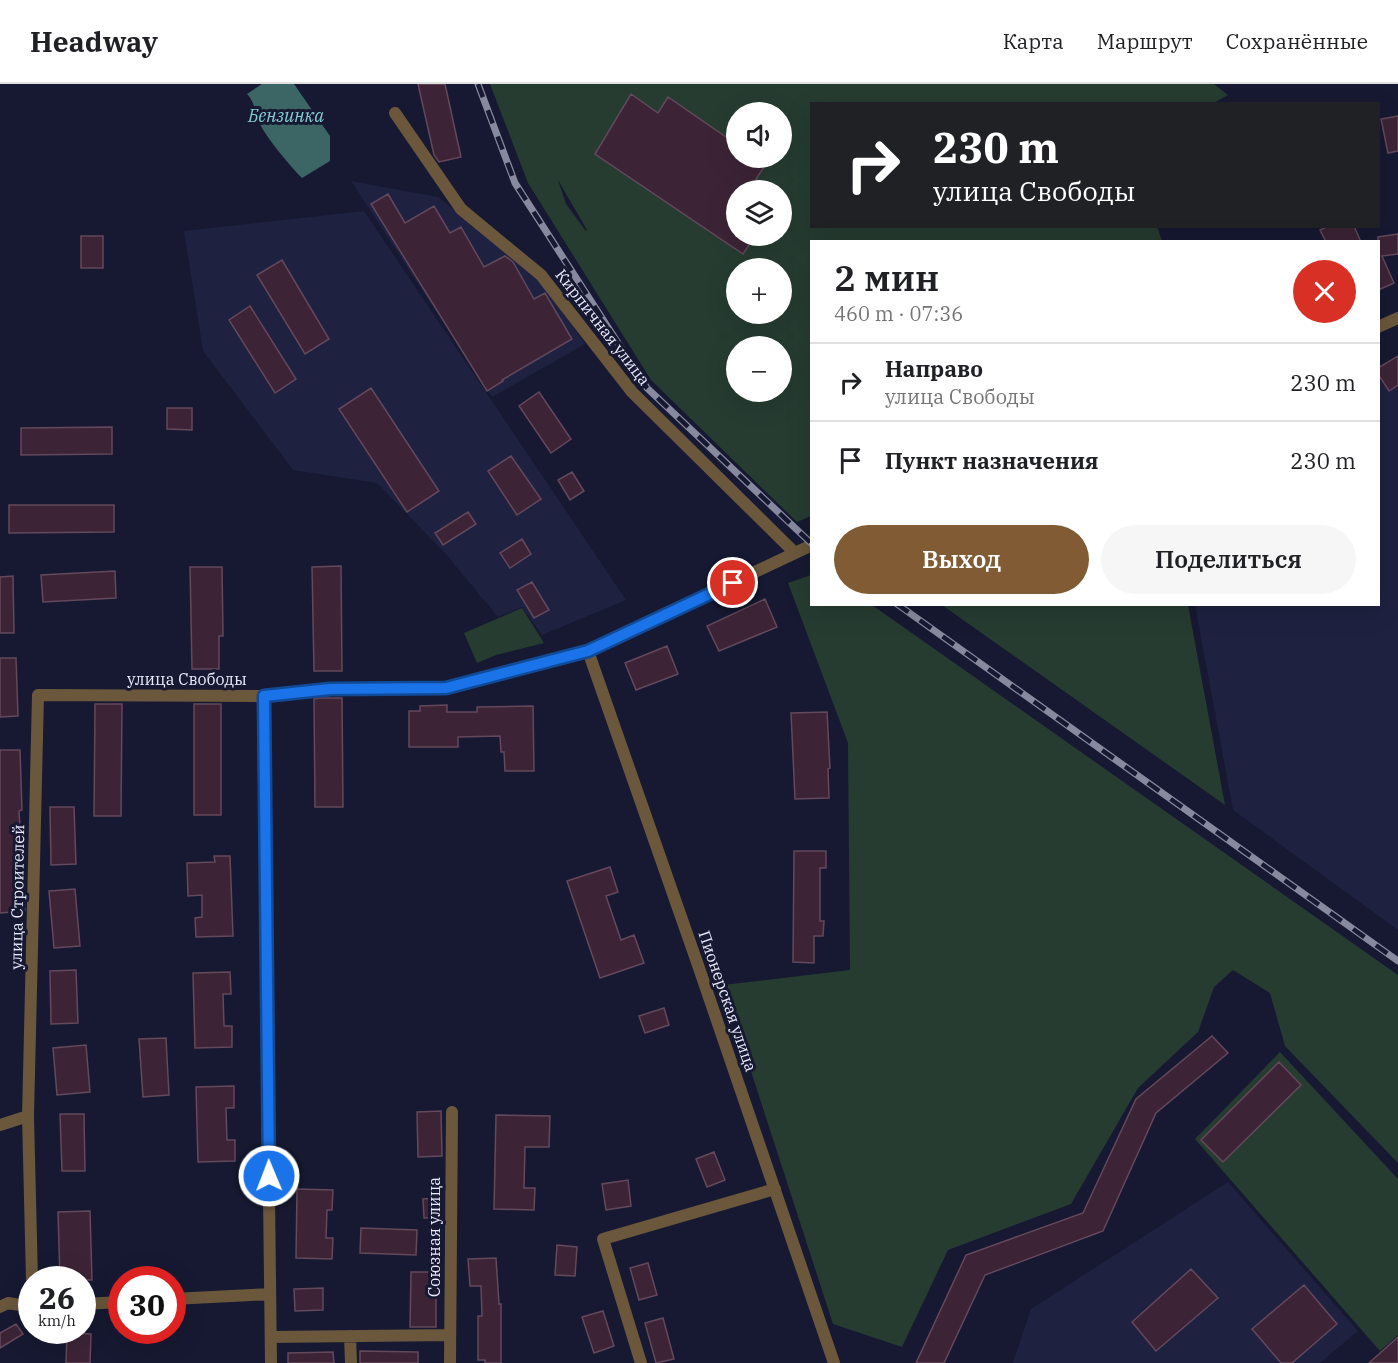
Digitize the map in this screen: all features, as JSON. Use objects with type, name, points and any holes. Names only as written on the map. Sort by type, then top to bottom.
[{"type":"street","name":"Кирпичная улица","points":[[395,113],[461,209],[541,275],[632,392],[795,553]]},
{"type":"street","points":[[1380,326],[1398,318]]},
{"type":"street","name":"улица Свободы","points":[[38,695],[264,696],[330,689],[446,688],[588,651],[810,546]]},
{"type":"street","name":"Пионерская улица","points":[[588,651],[834,1363]]},
{"type":"street","name":"улица Строителей","points":[[32,1266],[28,1116],[38,695]]},
{"type":"street","points":[[264,696],[271,1363]]},
{"type":"street","name":"Союзная улица","points":[[450,1363],[452,1112]]},
{"type":"street","points":[[0,1125],[28,1116]]},
{"type":"street","points":[[641,1363],[603,1239],[775,1189]]},
{"type":"street","points":[[186,1298],[270,1294]]},
{"type":"street","points":[[0,1307],[8,1303],[18,1305]]},
{"type":"street","points":[[271,1337],[450,1335]]},
{"type":"street","points":[[350,1336],[351,1363]]},
{"type":"shaded area","points":[[490,84],[1214,84],[1228,95],[1216,102],[810,102],[810,228],[1158,228],[1162,240],[810,240],[810,516],[797,522],[651,380],[528,183]],"holes":[[[558,180],[587,230],[566,204]]]},
{"type":"shaded area","points":[[351,181],[438,197],[542,280],[585,344],[492,397]]},
{"type":"shaded area","points":[[364,211],[626,600],[542,635],[522,607],[498,617],[444,552],[377,483],[293,470],[203,351],[184,231]]},
{"type":"shaded area","points":[[1380,377],[1389,391],[1398,385],[1398,930],[1233,810],[1195,606],[1380,606]]},
{"type":"shaded area","points":[[810,575],[810,606],[873,606],[1398,975],[1398,1163],[1285,1046],[1270,993],[1233,970],[1214,987],[1198,1032],[1138,1088],[1071,1204],[948,1250],[902,1347],[833,1324],[723,985],[850,970],[848,743],[788,583]]},
{"type":"shaded area","points":[[943,606],[1188,606],[1225,805]]},
{"type":"shaded area","points":[[522,608],[544,643],[496,655],[477,663],[464,633]]},
{"type":"shaded area","points":[[1280,1052],[1398,1179],[1398,1335],[1380,1351],[1195,1139]]},
{"type":"shaded area","points":[[1228,1182],[1358,1331],[1320,1363],[1013,1363],[1031,1309]]},
{"type":"water","name":"Бензинка","points":[[262,84],[294,84],[330,136],[330,161],[302,178],[291,166],[261,126],[253,103],[247,94]]},
{"type":"building","points":[[418,84],[445,84],[461,157],[439,162],[434,155]]},
{"type":"building","points":[[631,94],[658,113],[668,97],[726,137],[726,168],[763,168],[757,180],[726,180],[726,243],[595,154]]},
{"type":"building","points":[[1398,116],[1398,151],[1388,153],[1381,119]]},
{"type":"building","points":[[388,194],[405,223],[434,206],[450,233],[461,227],[484,267],[505,256],[513,262],[534,299],[545,293],[572,339],[487,391],[371,204]]},
{"type":"building","points":[[1355,228],[1360,240],[1325,240],[1320,230]]},
{"type":"building","points":[[1398,234],[1398,254],[1382,256],[1394,283],[1380,289],[1380,240],[1378,237]]},
{"type":"building","points":[[81,236],[103,236],[103,268],[81,268]]},
{"type":"building","points":[[731,246],[748,246],[743,254]]},
{"type":"building","points":[[282,260],[329,339],[305,354],[257,275]]},
{"type":"building","points":[[250,306],[296,379],[275,393],[229,320]]},
{"type":"building","points":[[1398,356],[1398,385],[1389,391],[1380,377],[1380,367]]},
{"type":"building","points":[[371,388],[439,491],[407,512],[339,409]]},
{"type":"building","points":[[539,392],[571,439],[551,453],[519,406]]},
{"type":"building","points":[[167,408],[192,408],[192,430],[167,429]]},
{"type":"building","points":[[112,427],[112,454],[21,455],[21,428]]},
{"type":"building","points":[[511,456],[541,499],[517,515],[488,471]]},
{"type":"building","points":[[572,472],[584,491],[570,500],[558,480]]},
{"type":"building","points":[[9,505],[114,505],[114,532],[9,533]]},
{"type":"building","points":[[468,512],[476,524],[443,545],[435,533]]},
{"type":"building","points":[[522,539],[531,554],[510,568],[500,553]]},
{"type":"building","points":[[341,566],[342,671],[314,671],[312,567]]},
{"type":"building","points":[[190,567],[222,567],[223,636],[219,636],[219,669],[192,669]]},
{"type":"building","points":[[115,571],[116,598],[43,602],[41,575]]},
{"type":"building","points":[[13,576],[14,633],[0,633],[0,577]]},
{"type":"building","points":[[532,582],[549,610],[534,618],[517,590]]},
{"type":"building","points":[[765,599],[777,627],[719,651],[707,626]]},
{"type":"building","points":[[667,646],[678,674],[636,690],[625,663]]},
{"type":"building","points":[[0,658],[16,658],[18,716],[0,717]]},
{"type":"building","points":[[342,698],[343,807],[315,807],[314,699]]},
{"type":"building","points":[[95,704],[122,704],[121,816],[94,816]]},
{"type":"building","points":[[194,704],[221,704],[221,815],[194,815]]},
{"type":"building","points":[[447,705],[447,712],[477,712],[477,707],[533,706],[534,771],[505,771],[500,736],[458,737],[458,747],[409,747],[409,711],[420,711],[420,706]]},
{"type":"building","points":[[827,712],[829,798],[795,799],[791,713]]},
{"type":"building","points":[[0,750],[20,750],[22,810],[19,811],[25,911],[0,913]]},
{"type":"building","points":[[50,807],[74,807],[76,864],[51,865]]},
{"type":"building","points":[[794,851],[826,851],[826,868],[820,868],[820,921],[824,921],[823,936],[814,936],[814,963],[793,962]]},
{"type":"building","points":[[214,856],[230,856],[233,936],[196,937],[195,918],[202,917],[202,895],[188,896],[187,863],[215,862]]},
{"type":"building","points":[[610,867],[618,892],[606,896],[621,940],[634,935],[644,963],[600,978],[567,881]]},
{"type":"building","points":[[75,889],[80,946],[54,948],[49,891]]},
{"type":"building","points":[[76,970],[78,1023],[51,1024],[50,971]]},
{"type":"building","points":[[230,972],[231,994],[223,994],[224,1026],[232,1026],[232,1047],[195,1048],[193,973]]},
{"type":"building","points":[[664,1008],[669,1025],[645,1033],[639,1016]]},
{"type":"building","points":[[1212,1036],[1228,1053],[1156,1113],[1103,1231],[985,1275],[944,1363],[916,1363],[966,1255],[1083,1213],[1136,1099]]},
{"type":"building","points":[[166,1038],[169,1095],[143,1097],[139,1039]]},
{"type":"building","points":[[86,1045],[90,1092],[57,1095],[53,1048]]},
{"type":"building","points":[[1279,1062],[1301,1085],[1223,1162],[1201,1140]]},
{"type":"building","points":[[234,1086],[234,1108],[226,1108],[227,1140],[235,1140],[235,1161],[198,1162],[196,1087]]},
{"type":"building","points":[[441,1111],[442,1156],[418,1157],[417,1112]]},
{"type":"building","points":[[60,1114],[84,1114],[85,1171],[62,1171]]},
{"type":"building","points":[[496,1115],[550,1116],[549,1147],[525,1147],[524,1188],[535,1188],[534,1210],[494,1209]]},
{"type":"building","points":[[714,1152],[725,1180],[707,1187],[696,1159]]},
{"type":"building","points":[[628,1180],[631,1206],[606,1210],[602,1184]]},
{"type":"building","points":[[297,1189],[333,1190],[332,1210],[327,1210],[326,1238],[333,1238],[332,1259],[296,1258]]},
{"type":"building","points":[[437,1198],[439,1217],[424,1218],[423,1199]]},
{"type":"building","points":[[90,1211],[92,1266],[60,1266],[58,1212]]},
{"type":"building","points":[[361,1228],[417,1230],[416,1255],[360,1253]]},
{"type":"building","points":[[557,1245],[577,1247],[575,1276],[555,1275]]},
{"type":"building","points":[[496,1258],[499,1304],[501,1304],[501,1363],[485,1363],[485,1360],[478,1360],[478,1316],[482,1316],[481,1286],[470,1286],[468,1259]]},
{"type":"building","points":[[648,1263],[657,1295],[639,1300],[630,1268]]},
{"type":"building","points":[[1191,1269],[1218,1298],[1156,1351],[1132,1322]]},
{"type":"building","points":[[411,1272],[436,1272],[436,1327],[410,1327]]},
{"type":"building","points":[[1304,1285],[1337,1324],[1292,1363],[1281,1363],[1252,1329]]},
{"type":"building","points":[[323,1288],[323,1310],[295,1311],[294,1289]]},
{"type":"building","points":[[603,1311],[614,1346],[594,1353],[582,1317]]},
{"type":"building","points":[[663,1318],[674,1359],[656,1363],[645,1323]]},
{"type":"building","points":[[16,1324],[18,1327],[18,1337],[0,1348],[0,1333]]},
{"type":"building","points":[[1398,1337],[1398,1363],[1369,1363],[1379,1354]]},
{"type":"building","points":[[67,1344],[91,1344],[90,1363],[66,1363]]},
{"type":"building","points":[[360,1351],[418,1352],[418,1363],[360,1363]]},
{"type":"building","points":[[333,1352],[334,1363],[288,1363],[288,1353]]},
{"type":"railway","points":[[478,84],[515,183],[647,388],[810,542]]},
{"type":"railway","points":[[900,606],[1398,961]]},
{"type":"route","points":[[269,1176],[264,696],[330,689],[446,688],[588,651],[733,583]]}]
